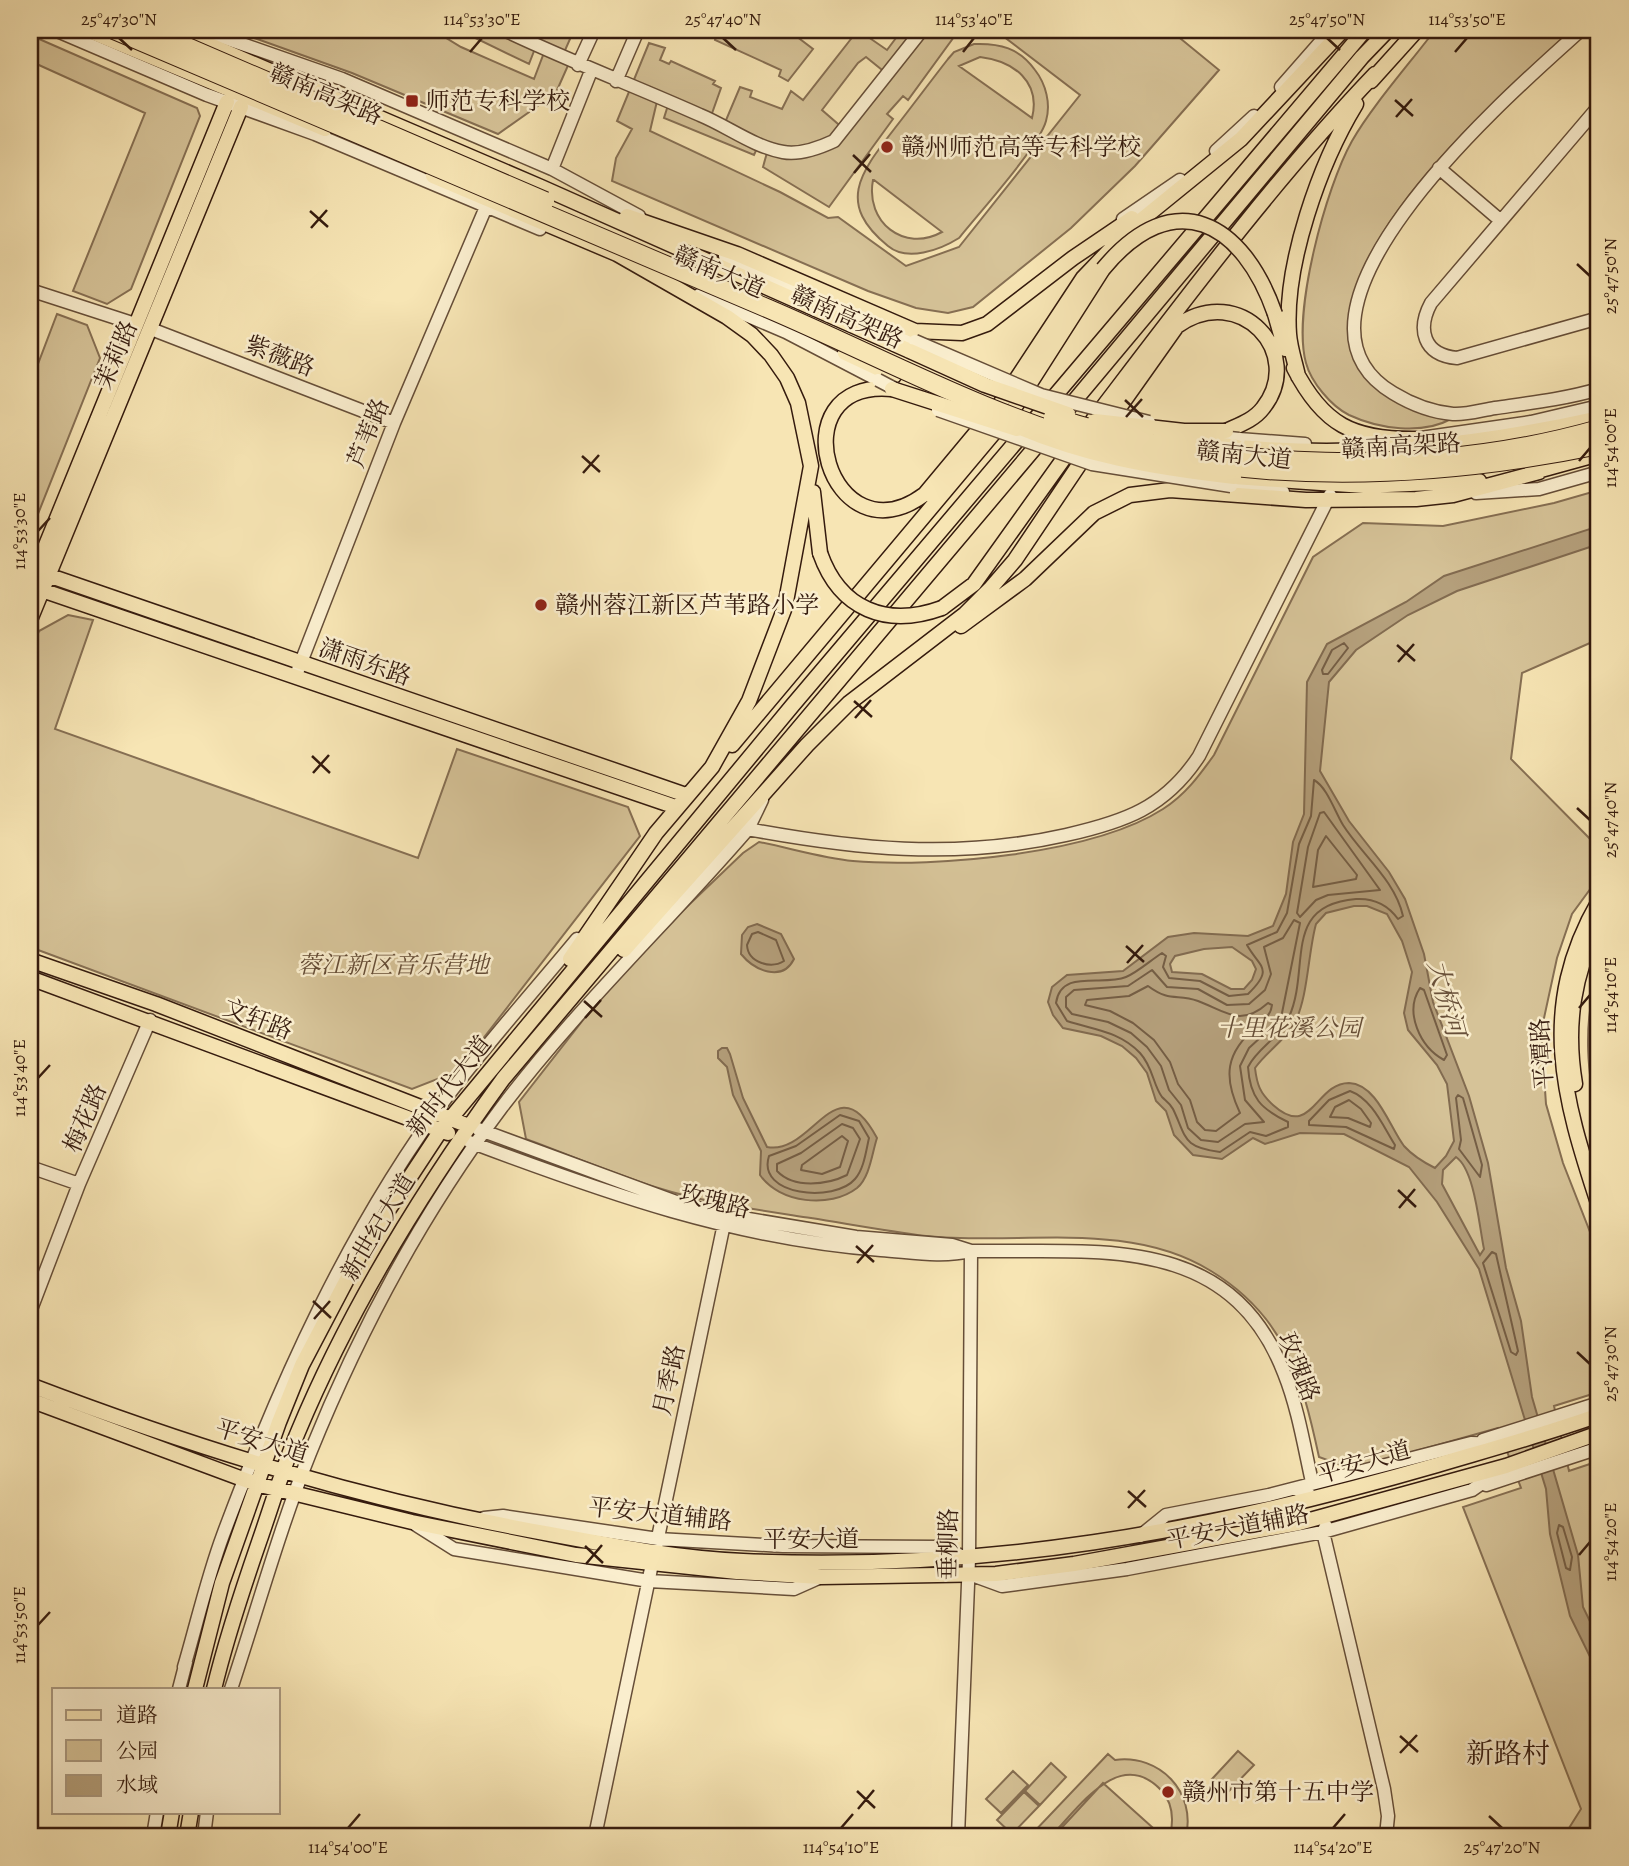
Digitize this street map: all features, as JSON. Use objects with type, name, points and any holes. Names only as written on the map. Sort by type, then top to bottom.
[{"type":"highway","name":"赣南高架路","points":[[114,30],[769,309],[983,404],[1107,448],[1239,470],[1351,474],[1444,470],[1520,461],[1599,445]]},
{"type":"highway","name":"赣南高架路","points":[[148,30],[975,391],[1075,424],[1206,451],[1349,461],[1418,458],[1514,448],[1599,429]]},
{"type":"main road","name":"赣南大道","points":[[87,30],[789,326],[895,385],[1095,456],[1232,486],[1426,485],[1477,481],[1539,471],[1599,454]]},
{"type":"main road","name":"赣南大道","points":[[175,30],[913,346],[1039,405],[1095,421],[1160,436],[1234,439],[1290,452],[1371,453],[1531,433],[1599,418]]},
{"type":"main road","points":[[895,385],[864,391],[845,402],[831,420],[824,449],[832,479],[843,491],[856,501],[885,509],[913,503],[938,481],[1000,404],[1083,278],[1129,230],[1241,139],[1343,30]]},
{"type":"main road","points":[[520,1032],[1365,30]]},
{"type":"main road","points":[[532,1044],[1388,30]]},
{"type":"main road","points":[[617,254],[727,317],[752,335],[771,355],[787,378],[798,403],[811,466],[820,553],[833,581],[860,606],[901,617],[921,615],[942,608],[974,584],[1155,336],[1327,126],[1417,30]]},
{"type":"main road","points":[[1298,376],[1289,335],[1290,308],[1304,231],[1328,157],[1375,74]]},
{"type":"main road","name":"茉莉路","points":[[30,620],[36,579],[135,324],[234,104]]},
{"type":"main road","name":"茉莉路","points":[[36,579],[151,329],[234,104]]},
{"type":"main road","points":[[541,187],[666,229],[800,281],[915,331],[962,333],[987,324],[1073,258],[1143,211],[1173,195]]},
{"type":"main road","points":[[520,1032],[676,807],[867,587],[1013,410],[1104,270],[1123,246],[1140,233],[1176,222],[1196,223],[1216,230],[1241,248],[1266,287],[1285,350],[1298,376],[1316,404],[1329,417],[1352,430],[1371,437],[1422,439],[1531,433]]},
{"type":"main road","points":[[532,1044],[742,828],[764,796],[807,744],[849,703],[965,614],[990,589],[1015,560],[1164,341],[1191,316],[1209,310],[1238,314],[1252,323],[1271,348],[1275,365],[1271,394],[1262,410],[1247,422],[1234,439],[1184,431],[1095,421]]},
{"type":"main road","points":[[712,767],[748,701],[775,638],[799,543],[811,466]]},
{"type":"main road","points":[[908,658],[998,600],[1094,513],[1112,502],[1149,491],[1232,486],[1328,497],[1416,499],[1452,495],[1539,471]]},
{"type":"main road","name":"潇雨东路","points":[[36,579],[298,670],[676,807]]},
{"type":"main road","name":"潇雨东路","points":[[298,670],[686,795]]},
{"type":"main road","points":[[764,796],[778,750]]},
{"type":"main road","name":"平潭路","points":[[1599,901],[1567,972],[1562,1004],[1561,1041],[1573,1127],[1599,1206]]},
{"type":"main road","name":"平潭路","points":[[1599,921],[1577,975],[1572,1006],[1572,1041],[1574,1080],[1583,1128],[1599,1177]]},
{"type":"main road","name":"文轩路","points":[[30,960],[156,1004],[439,1121],[460,1138]]},
{"type":"main road","name":"文轩路","points":[[30,978],[439,1121],[469,1126]]},
{"type":"main road","name":"新时代大道","points":[[257,1466],[302,1365],[364,1247],[439,1121],[520,1032]]},
{"type":"main road","name":"新世纪大道","points":[[214,1688],[220,1662],[283,1473],[298,1432],[348,1322],[383,1260],[460,1138],[532,1044]]},
{"type":"main road","name":"平安大道","points":[[30,1385],[257,1466],[471,1520],[655,1552],[821,1570],[969,1566],[1138,1537],[1338,1494],[1561,1422],[1599,1415]]},
{"type":"main road","name":"平安大道","points":[[30,1400],[277,1491],[576,1555],[655,1552]]},
{"type":"main road","name":"平安大道","points":[[969,1566],[996,1574],[1074,1564],[1298,1523],[1507,1471],[1573,1449],[1599,1433]]},
{"type":"main road","points":[[195,1688],[250,1482],[257,1466]]},
{"type":"main road","points":[[168,1836],[172,1814]]},
{"type":"main road","points":[[187,1836],[191,1814]]},
{"type":"street","points":[[55,30],[234,104],[315,134],[786,332],[878,380],[895,385],[930,407],[1072,458],[1154,475],[1232,486]]},
{"type":"street","points":[[202,30],[342,79],[552,169],[628,211],[913,346],[1041,395],[1184,431]]},
{"type":"street","points":[[504,30],[591,71],[724,125],[768,148],[786,153],[819,148],[845,130],[922,30]]},
{"type":"street","points":[[578,65],[594,30]]},
{"type":"street","points":[[616,81],[638,30]]},
{"type":"street","points":[[628,211],[701,236],[910,323],[938,330],[967,327],[995,313],[1081,247],[1197,169],[1260,111],[1331,30]]},
{"type":"street","points":[[1581,30],[1439,168],[1386,238],[1363,282],[1355,327],[1357,350],[1372,377],[1384,388],[1416,405],[1456,414],[1537,402],[1599,389]]},
{"type":"street","points":[[552,169],[591,71]]},
{"type":"street","points":[[1599,106],[1431,303],[1423,317],[1425,338],[1436,351],[1457,358],[1599,317]]},
{"type":"street","points":[[1439,168],[1501,221]]},
{"type":"street","name":"芦苇路","points":[[298,670],[394,423],[486,207]]},
{"type":"street","points":[[30,290],[135,324]]},
{"type":"street","name":"紫薇路","points":[[151,329],[394,423]]},
{"type":"street","points":[[1234,439],[1364,444],[1422,439],[1531,422],[1599,406]]},
{"type":"street","points":[[1452,495],[1539,489],[1599,472]]},
{"type":"street","points":[[231,1688],[302,1478],[366,1329],[421,1231],[485,1132],[565,1030],[742,828],[843,846],[939,852],[1021,845],[1116,822],[1144,811],[1174,788],[1199,756],[1328,497]]},
{"type":"street","points":[[439,1121],[615,893]]},
{"type":"street","name":"梅花路","points":[[30,1312],[79,1184],[150,1020]]},
{"type":"street","name":"玫瑰路","points":[[469,1126],[724,1221]]},
{"type":"street","name":"玫瑰路","points":[[460,1138],[587,1185],[724,1221],[856,1237],[953,1245],[971,1251],[1129,1254],[1168,1261],[1217,1285],[1253,1319],[1283,1370],[1312,1482]]},
{"type":"street","points":[[30,1167],[79,1184]]},
{"type":"street","name":"月季路","points":[[595,1836],[724,1221]]},
{"type":"street","name":"垂柳路","points":[[958,1836],[969,1566],[971,1251]]},
{"type":"street","name":"平安大道","points":[[1561,1422],[1599,1403]]},
{"type":"street","name":"平安大道辅路","points":[[1138,1537],[1166,1515],[1269,1495],[1471,1443],[1505,1439]]},
{"type":"street","name":"平安大道","points":[[1573,1449],[1599,1448]]},
{"type":"street","name":"平安大道辅路","points":[[655,1552],[783,1546],[939,1547],[1002,1586],[1127,1569],[1323,1532],[1472,1490],[1507,1471]]},
{"type":"street","points":[[179,1688],[222,1537],[250,1482]]},
{"type":"street","points":[[1295,1505],[1309,1490],[1312,1482],[1338,1494]]},
{"type":"street","points":[[1343,1511],[1328,1522],[1323,1532],[1384,1788],[1388,1816],[1386,1836]]},
{"type":"street","points":[[412,1522],[454,1549],[538,1565],[649,1581],[794,1589],[821,1570],[783,1546]]},
{"type":"street","points":[[1298,1523],[1323,1532]]},
{"type":"street","points":[[1127,1569],[1149,1550]]},
{"type":"street","points":[[538,1565],[576,1555]]},
{"type":"street","points":[[184,1667],[211,1623]]},
{"type":"street","points":[[220,1662],[223,1688]]},
{"type":"street","points":[[153,1836],[157,1814]]},
{"type":"street","points":[[204,1836],[207,1814]]},
{"type":"green space","points":[[232,30],[433,30],[461,47],[534,79],[545,50],[536,46],[529,64],[459,30],[574,30],[562,57],[570,61],[554,97],[544,95],[542,103],[498,134],[352,73]]},
{"type":"green space","points":[[717,30],[788,30],[813,49],[788,81],[779,76],[781,70],[715,40]]},
{"type":"green space","points":[[858,30],[887,50],[902,30],[959,30],[908,100],[903,96],[887,114],[893,119],[829,207],[763,167],[768,149],[759,144],[754,155],[664,118],[669,102],[658,97],[650,131],[780,192],[828,218],[838,217],[906,266],[959,247],[1080,95],[995,30],[1170,30],[1219,70],[1135,166],[1071,228],[973,307],[948,313],[916,308],[868,291],[612,181],[616,158],[632,129],[617,121],[649,43],[665,48],[660,60],[669,64],[671,61],[715,81],[713,84],[721,88],[710,119],[724,125],[740,87],[752,91],[750,97],[782,109],[791,91],[803,100]],"holes":[[[866,57],[887,74],[845,130],[822,110],[858,63]]]},
{"type":"green space","points":[[1435,30],[1571,30],[1460,137],[1420,181],[1386,228],[1361,275],[1350,321],[1357,364],[1373,385],[1385,393],[1451,419],[1427,427],[1387,427],[1361,420],[1335,406],[1312,378],[1306,363],[1303,341],[1304,313],[1322,218],[1342,162],[1370,114]]},
{"type":"green space","points":[[30,35],[197,108],[200,116],[131,289],[107,304],[73,291],[145,113],[30,61]]},
{"type":"green space","points":[[974,44],[983,44],[1001,46],[1016,52],[1035,70],[1045,88],[1048,101],[1046,121],[1032,147],[959,238],[924,253],[896,251],[872,230],[862,216],[858,201],[859,187],[872,159],[954,52]],"holes":[[[980,57],[1004,63],[1022,76],[1032,94],[1032,118],[959,66]],[[874,180],[942,232],[928,238],[914,239],[890,230],[875,209]]]},
{"type":"green space","points":[[57,314],[87,325],[100,358],[30,534],[30,385]]},
{"type":"green space","name":"十里花溪公园","points":[[1599,490],[1599,639],[1522,673],[1511,759],[1599,848],[1599,877],[1572,914],[1557,958],[1541,1032],[1546,1104],[1563,1163],[1599,1255],[1599,1392],[1554,1406],[1569,1471],[1599,1461],[1599,1836],[1564,1836],[1581,1809],[1463,1507],[1521,1488],[1498,1428],[1352,1469],[1319,1457],[1297,1375],[1273,1329],[1257,1308],[1211,1271],[1178,1255],[1144,1245],[1108,1240],[926,1236],[752,1209],[674,1193],[526,1139],[519,1102],[626,965],[743,853],[759,842],[853,861],[926,862],[1056,847],[1097,837],[1133,824],[1178,798],[1214,755],[1313,557],[1363,523],[1443,526],[1554,503]]},
{"type":"green space","name":"蓉江新区音乐营地","points":[[68,615],[93,620],[55,729],[418,858],[457,749],[628,807],[640,836],[458,1071],[412,1089],[30,947],[30,653],[39,631]]},
{"type":"green space","points":[[1599,972],[1599,1129],[1589,1070],[1588,1031],[1593,992]]},
{"type":"green space","points":[[1238,1751],[1254,1765],[1227,1793],[1212,1779]]},
{"type":"green space","points":[[1108,1754],[1115,1760],[1146,1763],[1171,1779],[1180,1791],[1185,1805],[1188,1820],[1186,1836],[1170,1836],[1172,1812],[1161,1790],[1145,1778],[1130,1775],[1115,1778],[1101,1786],[1051,1836],[1030,1836]]},
{"type":"green space","points":[[1051,1763],[1066,1777],[1040,1805],[1025,1791]]},
{"type":"green space","points":[[1013,1771],[1028,1785],[1001,1813],[986,1799]]},
{"type":"green space","points":[[1103,1783],[1162,1836],[1054,1836]]},
{"type":"green space","points":[[1024,1792],[1039,1806],[1012,1834],[997,1820]]},
{"type":"water","points":[[1599,526],[1599,544],[1457,591],[1408,615],[1356,650],[1329,682],[1320,771],[1349,821],[1389,872],[1405,899],[1424,954],[1433,1002],[1469,1096],[1488,1163],[1506,1268],[1521,1321],[1532,1397],[1578,1555],[1583,1607],[1599,1640],[1599,1675],[1570,1616],[1550,1534],[1546,1489],[1479,1269],[1437,1202],[1409,1167],[1344,1134],[1300,1133],[1265,1144],[1253,1138],[1222,1159],[1193,1155],[1174,1135],[1166,1111],[1156,1101],[1147,1073],[1136,1058],[1122,1046],[1101,1036],[1063,1028],[1053,1015],[1048,1002],[1052,987],[1067,975],[1123,971],[1168,937],[1194,933],[1248,936],[1273,926],[1286,894],[1293,842],[1304,814],[1307,682],[1327,644],[1406,602],[1444,576]],"holes":[[[1354,906],[1367,906],[1387,914],[1402,941],[1412,972],[1404,1013],[1408,1030],[1437,1065],[1447,1084],[1454,1141],[1435,1168],[1404,1146],[1382,1108],[1359,1085],[1338,1085],[1328,1091],[1313,1107],[1297,1116],[1286,1114],[1273,1105],[1260,1088],[1255,1068],[1295,1022],[1303,1000],[1316,924],[1326,913]],[[1232,947],[1252,961],[1256,969],[1252,980],[1244,989],[1231,989],[1202,974],[1172,972],[1170,964],[1175,956],[1204,949]],[[1456,1157],[1468,1174],[1484,1249],[1480,1255],[1442,1184],[1443,1170]]]},
{"type":"water","points":[[757,924],[781,934],[794,959],[782,971],[768,972],[760,969],[741,954],[742,935],[748,927]]},
{"type":"water","points":[[727,1048],[730,1054],[743,1098],[767,1147],[783,1146],[798,1139],[836,1109],[849,1108],[862,1117],[877,1138],[868,1171],[857,1188],[833,1199],[806,1200],[779,1192],[760,1175],[761,1151],[733,1095],[727,1067],[718,1058],[718,1051]]},
{"type":"place","name":"师范专科学校","points":[[412,101]]},
{"type":"place","name":"赣州师范高等专科学校","points":[[887,147]]},
{"type":"place","name":"赣州蓉江新区芦苇路小学","points":[[541,605]]},
{"type":"place","name":"赣州市第十五中学","points":[[1168,1792]]},
{"type":"district","name":"新路村","points":[[1508,1754]]},
{"type":"water label","name":"大桥河","points":[[1446,998]]}]
